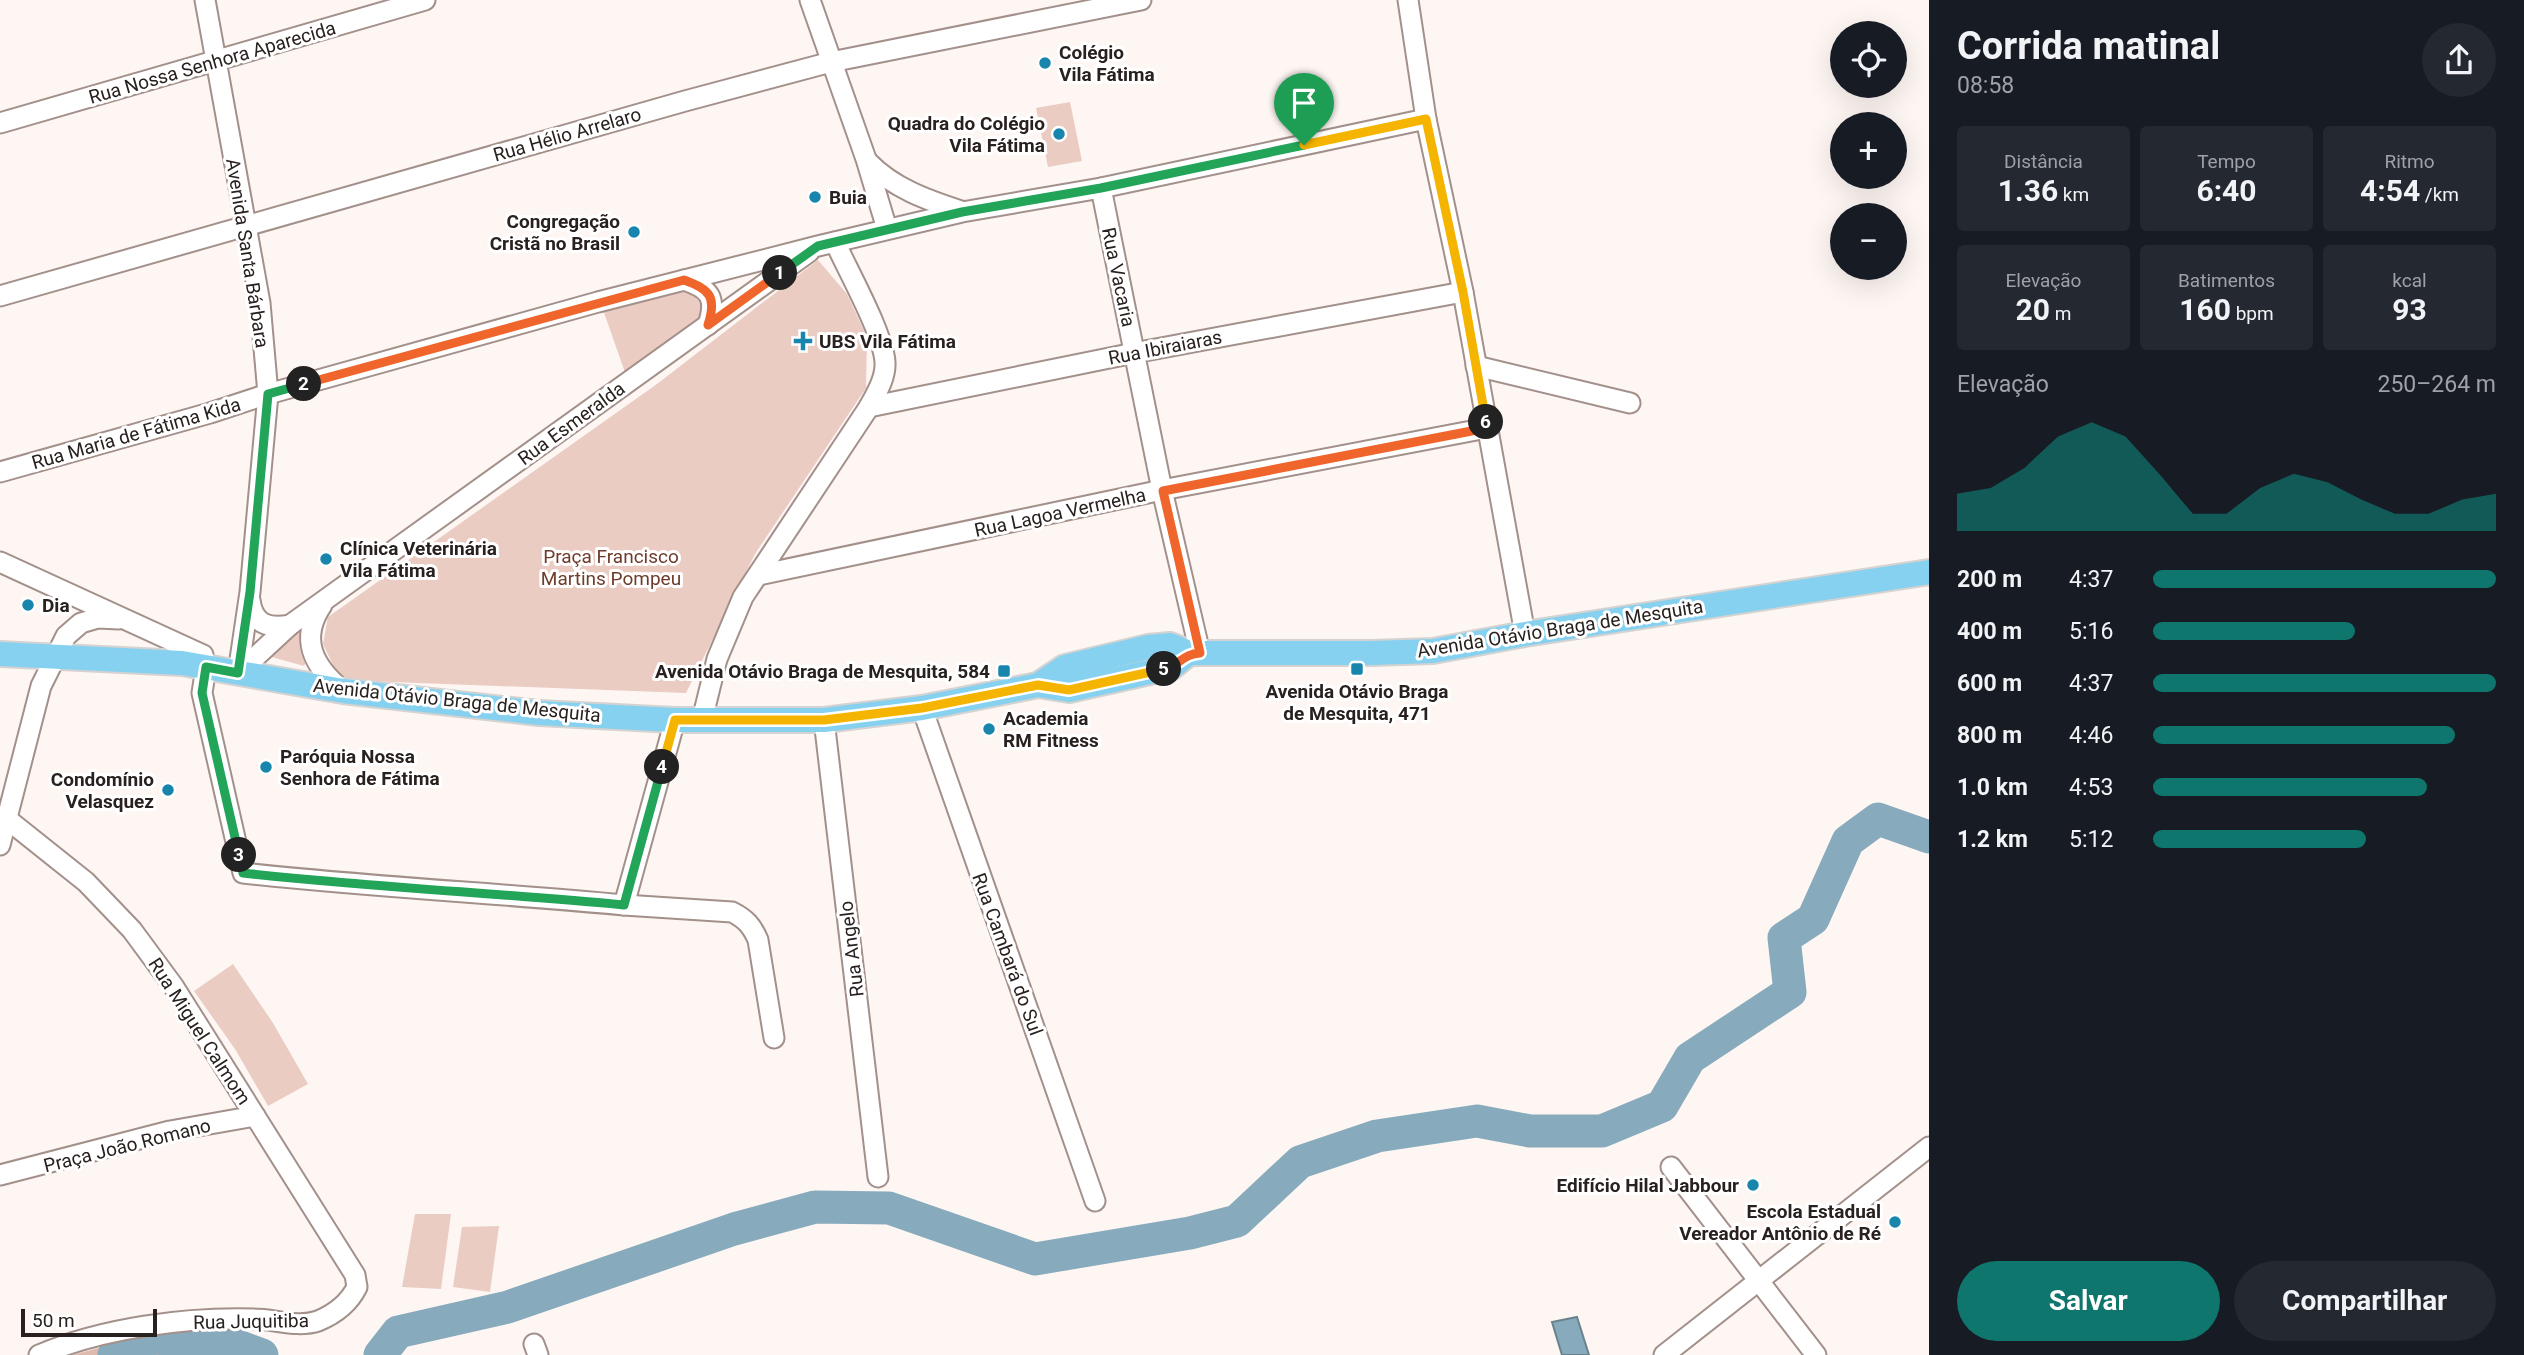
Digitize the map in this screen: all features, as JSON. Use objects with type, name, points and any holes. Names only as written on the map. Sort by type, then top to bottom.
[{"type":"main road","name":"Avenida Otávio Braga de Mesquita","points":[[0,654],[56,659],[182,663],[342,691],[539,713],[675,720],[824,720],[922,708],[1038,685],[1065,667],[1170,645],[1194,653],[1433,651],[1525,634],[1929,572]]},
{"type":"street","name":"Avenida Santa Bárbara","points":[[205,0],[260,303],[268,394],[250,592],[238,673]]},
{"type":"street","name":"Rua Nossa Senhora Aparecida","points":[[0,123],[425,0]]},
{"type":"street","points":[[810,0],[866,159],[887,229]]},
{"type":"street","name":"Rua Hélio Arrelaro","points":[[0,296],[685,100],[831,62],[1141,0]]},
{"type":"street","points":[[1408,0],[1426,119],[1463,292],[1525,634]]},
{"type":"street","name":"Rua Maria de Fátima Kida","points":[[0,472],[211,413],[268,394],[684,280],[887,229],[962,212],[1101,188],[1426,119]]},
{"type":"street","points":[[866,159],[882,175],[903,188],[962,212]]},
{"type":"street","name":"Rua Vacaria","points":[[1101,188],[1194,653]]},
{"type":"street","points":[[702,720],[717,660],[743,597],[869,407],[880,386],[885,364],[881,342],[827,244]]},
{"type":"street","name":"Rua Esmeralda","points":[[238,673],[290,625],[708,325],[827,244]]},
{"type":"street","points":[[684,280],[701,286],[707,292],[712,302],[708,325]]},
{"type":"street","name":"Rua Ibiraiaras","points":[[869,407],[1134,353],[1463,292]]},
{"type":"street","points":[[1476,366],[1630,403]]},
{"type":"street","name":"Rua Lagoa Vermelha","points":[[759,575],[1163,491],[1487,428]]},
{"type":"street","points":[[0,562],[200,652],[205,658],[202,693],[243,873],[397,889],[502,894],[733,912],[743,917],[753,928],[758,940],[774,1038]]},
{"type":"street","name":"Avenida Santa Bárbara","points":[[250,592],[253,613],[259,622],[267,627],[290,625]]},
{"type":"street","points":[[325,601],[312,621],[311,647],[317,664],[342,691]]},
{"type":"street","points":[[0,845],[7,819],[7,786],[41,686],[66,636],[81,623],[98,618],[124,619]]},
{"type":"street","name":"Rua Cambará do Sul","points":[[922,708],[1095,1201]]},
{"type":"street","points":[[624,905],[675,720]]},
{"type":"street","name":"Rua Angelo","points":[[824,720],[878,1177]]},
{"type":"street","name":"Rua Miguel Calmom","points":[[7,819],[86,882],[132,930],[174,987],[355,1275]]},
{"type":"street","name":"Praça João Romano","points":[[0,1175],[170,1131],[255,1116]]},
{"type":"street","points":[[1664,1355],[1929,1147]]},
{"type":"street","points":[[1671,1167],[1816,1355]]},
{"type":"street","name":"Rua Juquitiba","points":[[39,1355],[74,1340],[120,1330],[208,1320],[256,1318],[298,1323],[316,1322],[347,1303],[357,1287],[355,1275]]},
{"type":"green space","name":"Quadra do Colégio Vila Fátima","points":[[1070,102],[1082,161],[1048,167],[1036,108]]},
{"type":"green space","name":"Praça Francisco Martins Pompeu","points":[[818,260],[847,294],[867,337],[866,388],[755,554],[686,693],[340,680],[323,644],[328,617],[657,384]]},
{"type":"green space","points":[[697,287],[705,292],[705,321],[628,381],[601,304]]},
{"type":"green space","points":[[305,621],[307,660],[304,666],[268,656]]},
{"type":"green space","points":[[233,964],[273,1023],[308,1084],[268,1106],[235,1049],[194,991]]},
{"type":"green space","points":[[415,1214],[451,1214],[441,1289],[402,1287]]},
{"type":"green space","points":[[499,1226],[490,1292],[453,1287],[462,1227]]},
{"type":"shaded area","points":[[197,1322],[223,1355],[72,1355]]},
{"type":"water","points":[[1577,1317],[1589,1355],[1562,1355],[1552,1322]]},
{"type":"waterway","points":[[380,1355],[398,1332],[508,1307],[734,1229],[815,1207],[889,1208],[1035,1259],[1190,1233],[1237,1221],[1300,1162],[1377,1136],[1477,1121],[1530,1131],[1602,1131],[1662,1106],[1690,1058],[1790,992],[1784,938],[1813,919],[1848,841],[1878,819],[1929,837]]},
{"type":"waterway","points":[[114,1355],[153,1338],[230,1343],[262,1355]]},
{"type":"place","name":"Colégio Vila Fátima","points":[[1045,63]]},
{"type":"place","name":"Quadra do Colégio Vila Fátima","points":[[1059,134]]},
{"type":"place","name":"Buia","points":[[815,197]]},
{"type":"place","name":"Congregação Cristã no Brasil","points":[[634,232]]},
{"type":"place","name":"UBS Vila Fátima","points":[[803,341]]},
{"type":"place","name":"Clínica Veterinária Vila Fátima","points":[[326,559]]},
{"type":"place","name":"Dia","points":[[28,605]]},
{"type":"place","name":"Avenida Otávio Braga de Mesquita, 471","points":[[1357,669]]},
{"type":"place","name":"Avenida Otávio Braga de Mesquita, 584","points":[[1004,671]]},
{"type":"place","name":"Academia RM Fitness","points":[[989,729]]},
{"type":"place","name":"Paróquia Nossa Senhora de Fátima","points":[[266,767]]},
{"type":"place","name":"Condomínio Velasquez","points":[[168,790]]},
{"type":"place","name":"Edifício Hilal Jabbour","points":[[1753,1185]]},
{"type":"place","name":"Escola Estadual Vereador Antônio de Ré","points":[[1895,1222]]},
{"type":"route","points":[[1426,119],[1463,292],[1487,428],[1163,491],[1200,653],[1189,653],[1172,667],[1069,690],[1038,685],[922,708],[824,720],[675,720],[624,905],[502,894],[397,889],[243,873],[202,693],[206,667],[238,673],[250,592],[268,394],[684,280],[701,286],[707,292],[712,302],[708,325],[818,246],[962,212],[1101,188],[1304,145],[1426,119]]}]
